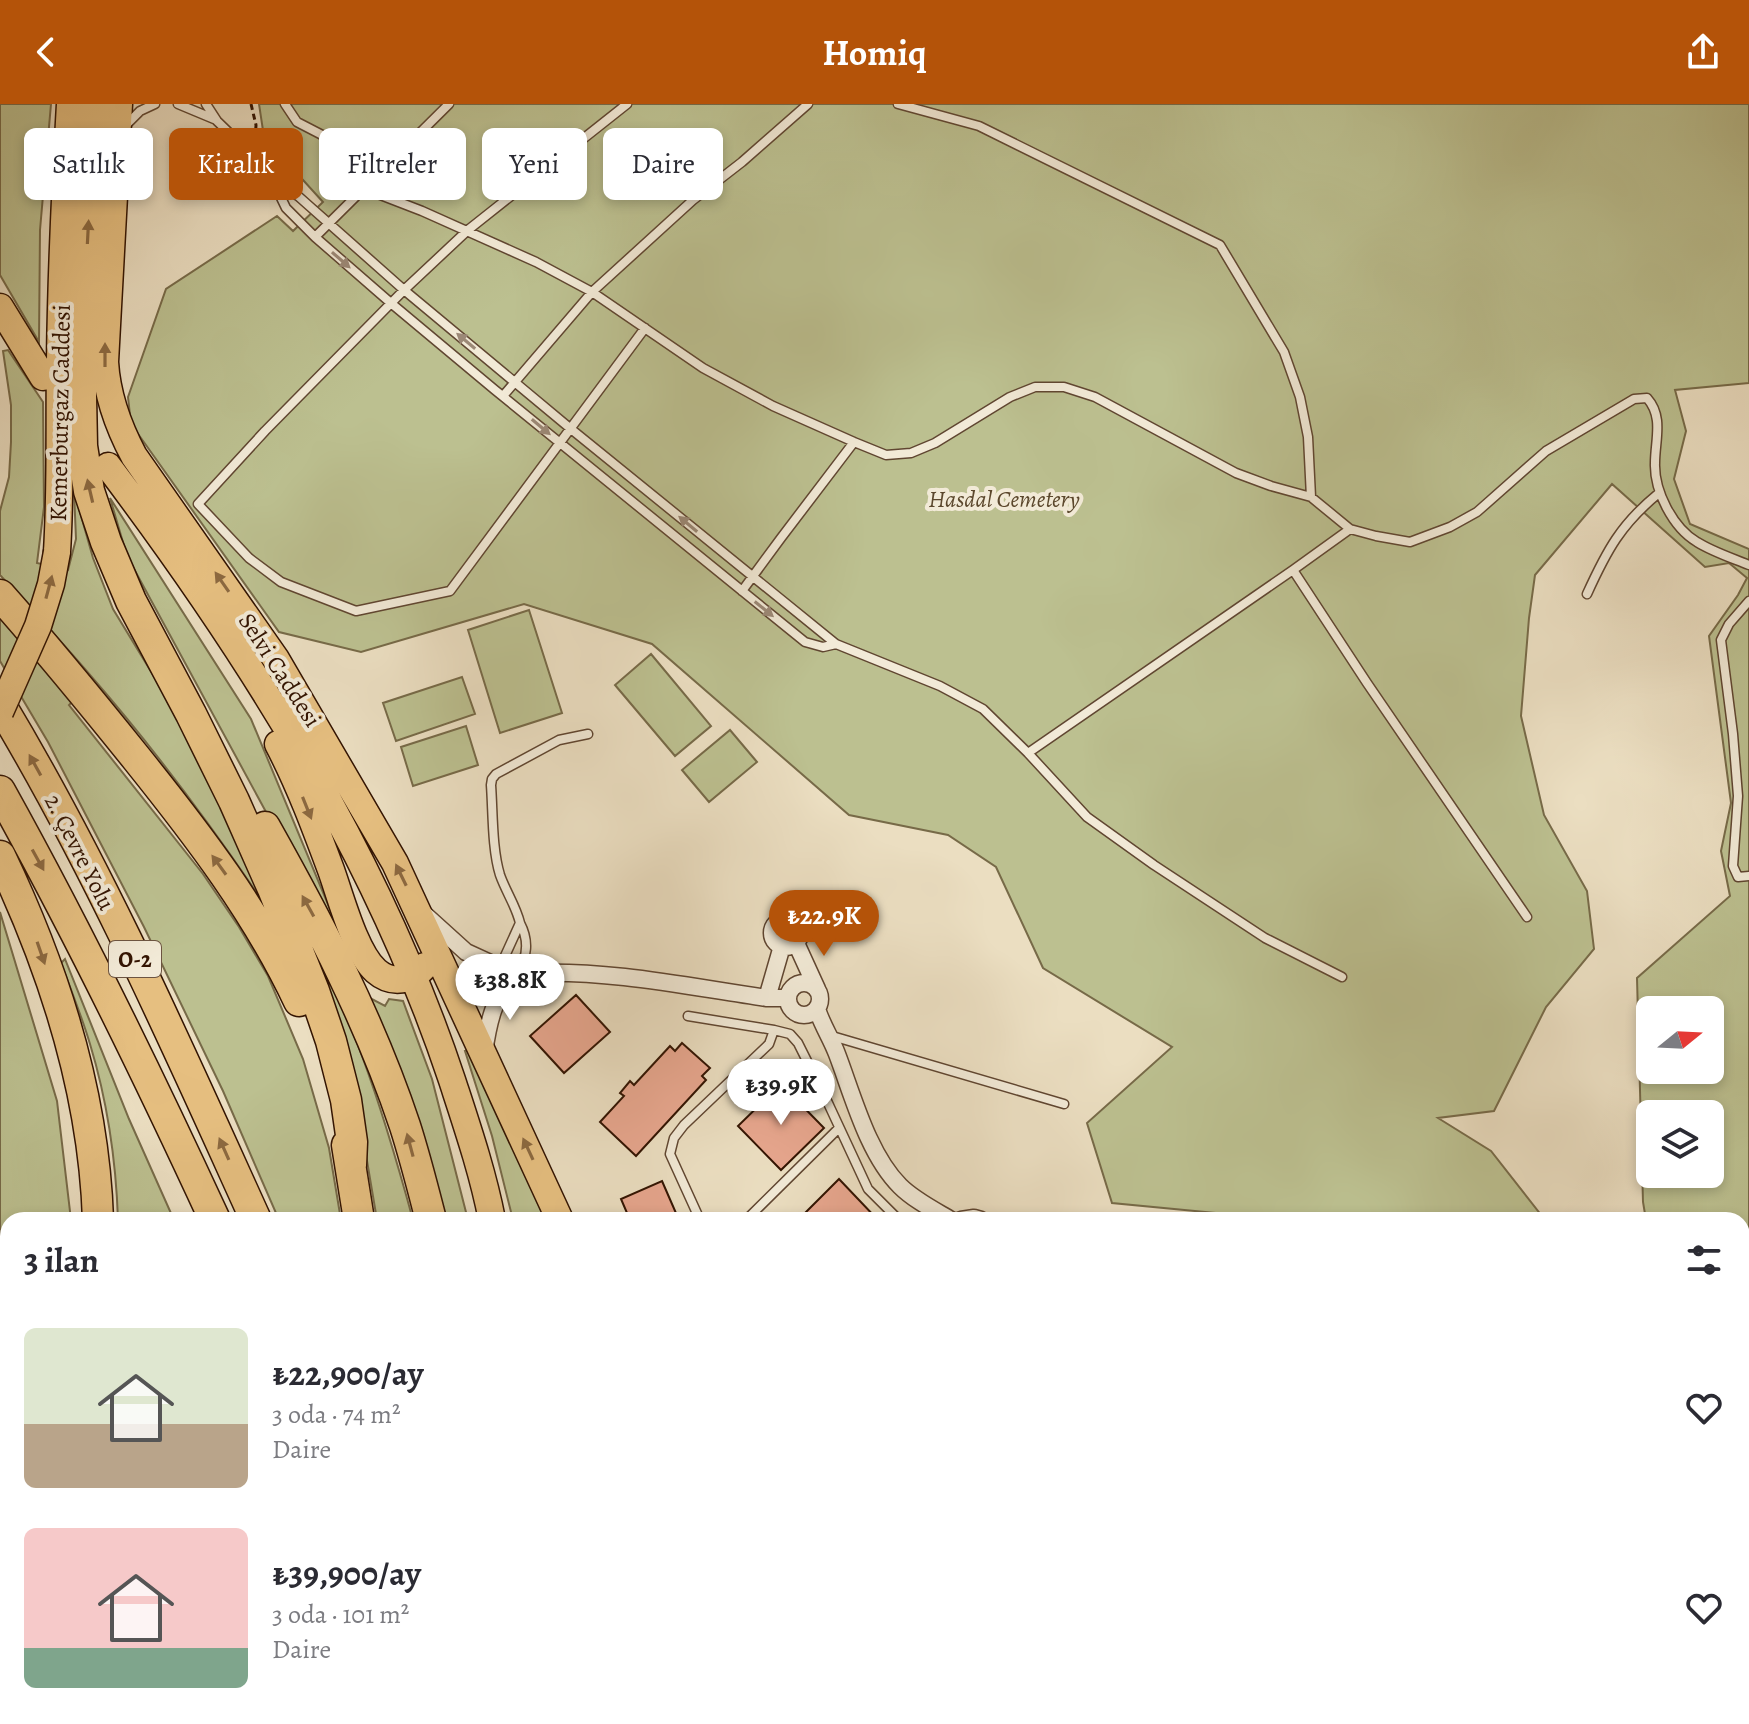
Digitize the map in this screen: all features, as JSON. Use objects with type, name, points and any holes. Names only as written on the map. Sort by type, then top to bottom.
[{"type":"highway","points":[[95,104],[82,346],[81,424],[89,491],[131,601],[234,801],[309,977],[331,1041],[346,1100],[352,1142],[351,1165]]},
{"type":"highway","points":[[116,564],[337,961],[397,1103],[429,1212]]},
{"type":"highway","points":[[0,595],[191,827],[233,885],[285,971],[332,1090],[344,1130],[358,1212]]},
{"type":"highway","name":"2. Çevre Yolu","points":[[0,704],[108,905],[252,1212]]},
{"type":"highway","name":"2. Çevre Yolu","points":[[0,791],[97,975],[211,1212]]},
{"type":"highway","points":[[0,856],[36,937],[71,1043],[95,1167],[98,1212]]},
{"type":"main road","name":"Kemerburgaz Caddesi","points":[[0,712],[38,626],[57,552],[61,482],[62,269],[70,104]]},
{"type":"main road","name":"Selvi Caddesi","points":[[118,128],[119,104]]},
{"type":"main road","name":"Selvi Caddesi","points":[[114,200],[105,362],[106,380],[116,419],[134,456],[276,659],[395,863],[556,1212]]},
{"type":"main road","points":[[0,307],[43,377]]},
{"type":"main road","name":"Selvi Caddesi","points":[[108,466],[213,612],[287,728],[337,815],[385,910],[441,1046],[470,1135],[490,1212]]},
{"type":"main road","points":[[213,612],[308,808],[362,953],[379,974],[388,979],[402,980],[423,970],[434,946]]},
{"type":"main road","points":[[455,1090],[452,1058],[454,1032],[462,1010]]},
{"type":"street","points":[[417,908],[466,952],[508,971],[601,973],[767,998],[788,998]]},
{"type":"street","points":[[767,998],[789,945],[817,989],[821,1025],[835,1049],[883,1165],[901,1187],[939,1212]]},
{"type":"street","points":[[462,1010],[468,999],[485,983],[508,971]]},
{"type":"street","points":[[484,1057],[492,1012],[506,984],[508,971]]},
{"type":"street","points":[[817,989],[808,983],[797,984],[789,991],[788,998],[790,1007],[797,1014],[808,1015],[817,1009]]},
{"type":"lane","points":[[124,128],[140,111],[155,104]]},
{"type":"lane","points":[[178,104],[217,121]]},
{"type":"lane","points":[[206,104],[224,128]]},
{"type":"lane","points":[[285,104],[297,122],[319,133]]},
{"type":"lane","points":[[425,128],[449,104]]},
{"type":"lane","points":[[627,104],[468,230],[265,431],[198,504],[249,558],[281,582],[356,611],[450,591],[645,328]]},
{"type":"lane","points":[[503,396],[592,292],[693,200],[808,104]]},
{"type":"lane","points":[[898,104],[979,126],[1220,245],[1284,352],[1296,385],[1308,437],[1311,497]]},
{"type":"lane","points":[[282,200],[286,208],[315,237],[392,304],[805,642],[823,647],[836,644]]},
{"type":"lane","points":[[302,200],[515,383],[836,644],[940,686],[983,709],[1087,817],[1265,938],[1342,977]]},
{"type":"lane","points":[[315,237],[354,200]]},
{"type":"lane","points":[[393,200],[536,262],[592,292],[703,368],[773,406],[886,455],[911,453],[935,443],[1010,397],[1035,387],[1064,387],[1095,397],[1236,473],[1311,497],[1350,529],[1410,542],[1450,527],[1477,512],[1546,451],[1634,399],[1647,398],[1657,417],[1654,465],[1659,493],[1672,519],[1695,541],[1749,565]]},
{"type":"lane","points":[[742,591],[854,442]]},
{"type":"lane","points":[[1587,594],[1605,554],[1624,526],[1659,493]]},
{"type":"lane","points":[[1028,753],[1350,529]]},
{"type":"lane","points":[[1293,570],[1527,917]]},
{"type":"lane","points":[[1749,601],[1729,624],[1721,640],[1738,796],[1733,866],[1738,877],[1749,876]]},
{"type":"lane","points":[[508,971],[525,959],[527,941],[500,874],[492,779],[559,740],[588,734]]},
{"type":"lane","points":[[508,971],[520,923]]},
{"type":"lane","points":[[688,1016],[790,1034],[798,1043],[868,1189],[891,1212]]},
{"type":"lane","points":[[696,1212],[670,1154],[674,1138],[769,1044],[774,1030]]},
{"type":"lane","points":[[827,1035],[1064,1104]]},
{"type":"lane","points":[[754,1212],[839,1128]]},
{"type":"path","points":[[251,104],[256,128]]},
{"type":"green space","points":[[0,104],[51,104],[49,128],[24,128],[24,200],[43,200],[39,342],[0,275]]},
{"type":"green space","name":"Hasdal Cemetery","points":[[259,104],[1749,104],[1749,383],[1675,390],[1686,431],[1674,479],[1690,524],[1749,549],[1749,1212],[1645,1212],[1643,1188],[1724,1188],[1724,1100],[1640,1100],[1640,1084],[1724,1084],[1724,996],[1637,996],[1637,978],[1730,896],[1721,851],[1731,803],[1709,636],[1747,578],[1729,563],[1705,567],[1612,484],[1535,575],[1521,716],[1544,815],[1587,891],[1594,949],[1546,1007],[1494,1111],[1438,1118],[1491,1151],[1539,1212],[1205,1212],[1112,1203],[1087,1123],[1172,1047],[1043,968],[996,867],[948,835],[849,815],[652,644],[524,604],[361,652],[279,632],[131,424],[128,397],[166,289],[277,216],[293,231],[323,202],[321,200],[466,200],[466,128],[319,128],[319,198],[303,180],[303,128],[263,128]]},
{"type":"green space","points":[[8,350],[43,402],[44,507],[37,563],[68,570],[76,539],[74,491],[93,558],[113,609],[175,711],[236,833],[261,899],[135,729],[0,575],[0,511],[9,477],[11,442],[11,405],[3,351]]},
{"type":"green space","points":[[110,498],[251,719],[366,996],[127,556]]},
{"type":"green space","points":[[529,610],[562,713],[500,733],[468,630]]},
{"type":"green space","points":[[0,613],[74,700],[69,705],[203,874],[239,927],[268,976],[303,1059],[329,1148],[340,1212],[276,1212],[223,1091],[144,927],[48,742],[0,661]]},
{"type":"green space","points":[[651,654],[711,726],[675,756],[615,685]]},
{"type":"green space","points":[[462,677],[475,714],[396,741],[383,703]]},
{"type":"green space","points":[[466,726],[478,765],[413,786],[401,747]]},
{"type":"green space","points":[[730,730],[757,762],[709,802],[682,770]]},
{"type":"green space","points":[[0,912],[57,1101],[70,1212],[0,1212]]},
{"type":"green space","points":[[302,922],[362,1056],[411,1212],[376,1212],[365,1149]]},
{"type":"green space","points":[[65,959],[129,1119],[170,1212],[117,1212],[106,1109],[90,1044],[61,963]]},
{"type":"green space","points":[[366,996],[385,1006],[389,999],[403,1001],[432,1079],[466,1212],[437,1212]]},
{"type":"green space","points":[[469,1050],[543,1212],[511,1212],[492,1136],[465,1051]]},
{"type":"building","points":[[576,995],[610,1032],[564,1073],[530,1036]]},
{"type":"building","points":[[682,1043],[710,1068],[702,1076],[706,1080],[636,1156],[600,1122],[624,1096],[620,1093],[630,1081],[634,1085],[670,1046],[675,1051]]},
{"type":"building","points":[[781,1084],[824,1128],[781,1170],[738,1126]]},
{"type":"building","points":[[839,1179],[870,1212],[806,1212]]},
{"type":"building","points":[[662,1181],[676,1212],[627,1212],[621,1199]]}]
